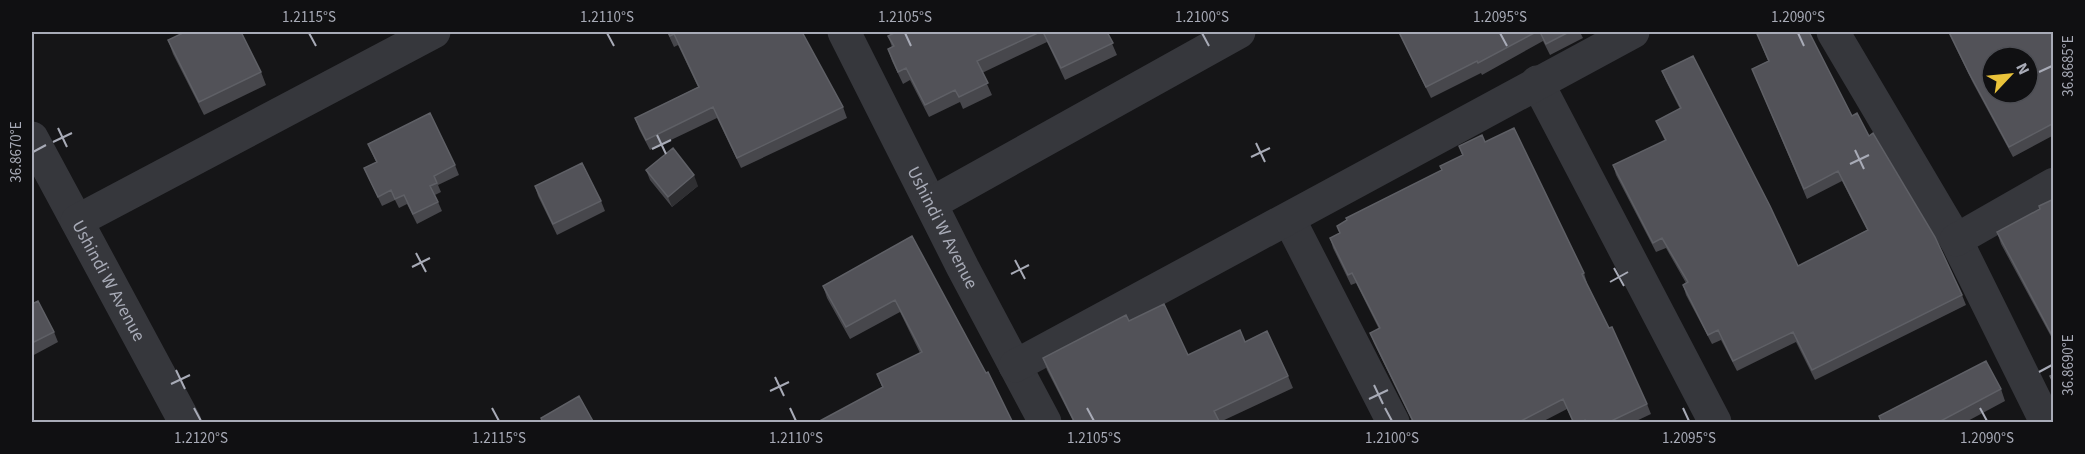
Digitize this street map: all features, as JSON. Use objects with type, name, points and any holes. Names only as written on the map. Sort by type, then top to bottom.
[{"type":"street","points":[[77,221],[434,32]]},
{"type":"street","name":"Ushindi W Avenue","points":[[844,32],[1045,423]]},
{"type":"street","points":[[932,203],[1239,32]]},
{"type":"street","points":[[1015,366],[1633,32]]},
{"type":"street","points":[[1833,32],[1956,240],[2046,423]]},
{"type":"street","points":[[1537,82],[1715,423]]},
{"type":"street","name":"Ushindi W Avenue","points":[[32,138],[185,423]]},
{"type":"street","points":[[1956,240],[2054,184]]},
{"type":"street","points":[[1289,219],[1393,423]]},
{"type":"building","points":[[185,32],[241,32],[261,72],[199,102],[168,40]]},
{"type":"building","points":[[668,32],[802,32],[843,107],[737,158],[713,107],[646,140],[635,118],[699,87],[674,34],[670,36]]},
{"type":"building","points":[[896,32],[1040,32],[977,61],[988,83],[959,97],[955,90],[925,105],[906,68],[898,72],[888,49],[894,46],[888,36]]},
{"type":"building","points":[[1043,32],[1107,32],[1113,43],[1061,68]]},
{"type":"building","points":[[1399,32],[1536,32],[1426,87]]},
{"type":"building","points":[[1540,32],[1569,32],[1546,44]]},
{"type":"building","points":[[1809,32],[1852,116],[1857,113],[1869,136],[1873,133],[1935,237],[1962,295],[1812,370],[1793,332],[1733,361],[1718,330],[1708,335],[1683,285],[1688,282],[1662,238],[1653,243],[1613,165],[1666,140],[1656,121],[1681,108],[1662,71],[1693,56],[1798,266],[1868,230],[1838,171],[1804,189],[1752,69],[1769,61],[1757,34]]},
{"type":"building","points":[[1949,32],[2054,32],[2054,123],[2009,147],[1986,105],[2040,105],[2040,45],[1980,45],[1980,93]]},
{"type":"building","points":[[430,113],[455,165],[434,176],[437,183],[430,186],[438,202],[413,214],[404,195],[395,199],[391,190],[378,197],[364,168],[377,162],[368,144]]},
{"type":"building","points":[[1514,128],[1584,273],[1582,274],[1609,328],[1612,327],[1647,404],[1607,423],[1586,423],[1585,420],[1574,423],[1563,399],[1517,423],[1414,423],[1370,333],[1380,328],[1352,273],[1348,275],[1330,238],[1340,233],[1337,226],[1347,220],[1346,218],[1442,170],[1440,166],[1463,155],[1459,146],[1482,135],[1485,142]]},
{"type":"building","points":[[673,148],[694,175],[668,197],[646,170]]},
{"type":"building","points":[[582,163],[601,201],[553,224],[535,186]]},
{"type":"building","points":[[2054,199],[2054,339],[1997,232]]},
{"type":"building","points":[[912,236],[986,373],[988,372],[1013,423],[816,423],[883,387],[877,374],[922,352],[895,300],[846,327],[823,286]]},
{"type":"building","points":[[38,301],[54,332],[32,343],[32,304]]},
{"type":"building","points":[[1164,304],[1188,355],[1240,330],[1245,342],[1267,331],[1288,376],[1214,411],[1220,423],[1070,423],[1074,421],[1043,358],[1126,315],[1129,321]]},
{"type":"building","points":[[1986,361],[2001,389],[1937,423],[1882,423],[1879,416]]},
{"type":"building","points":[[579,396],[594,423],[543,423],[541,418]]}]
